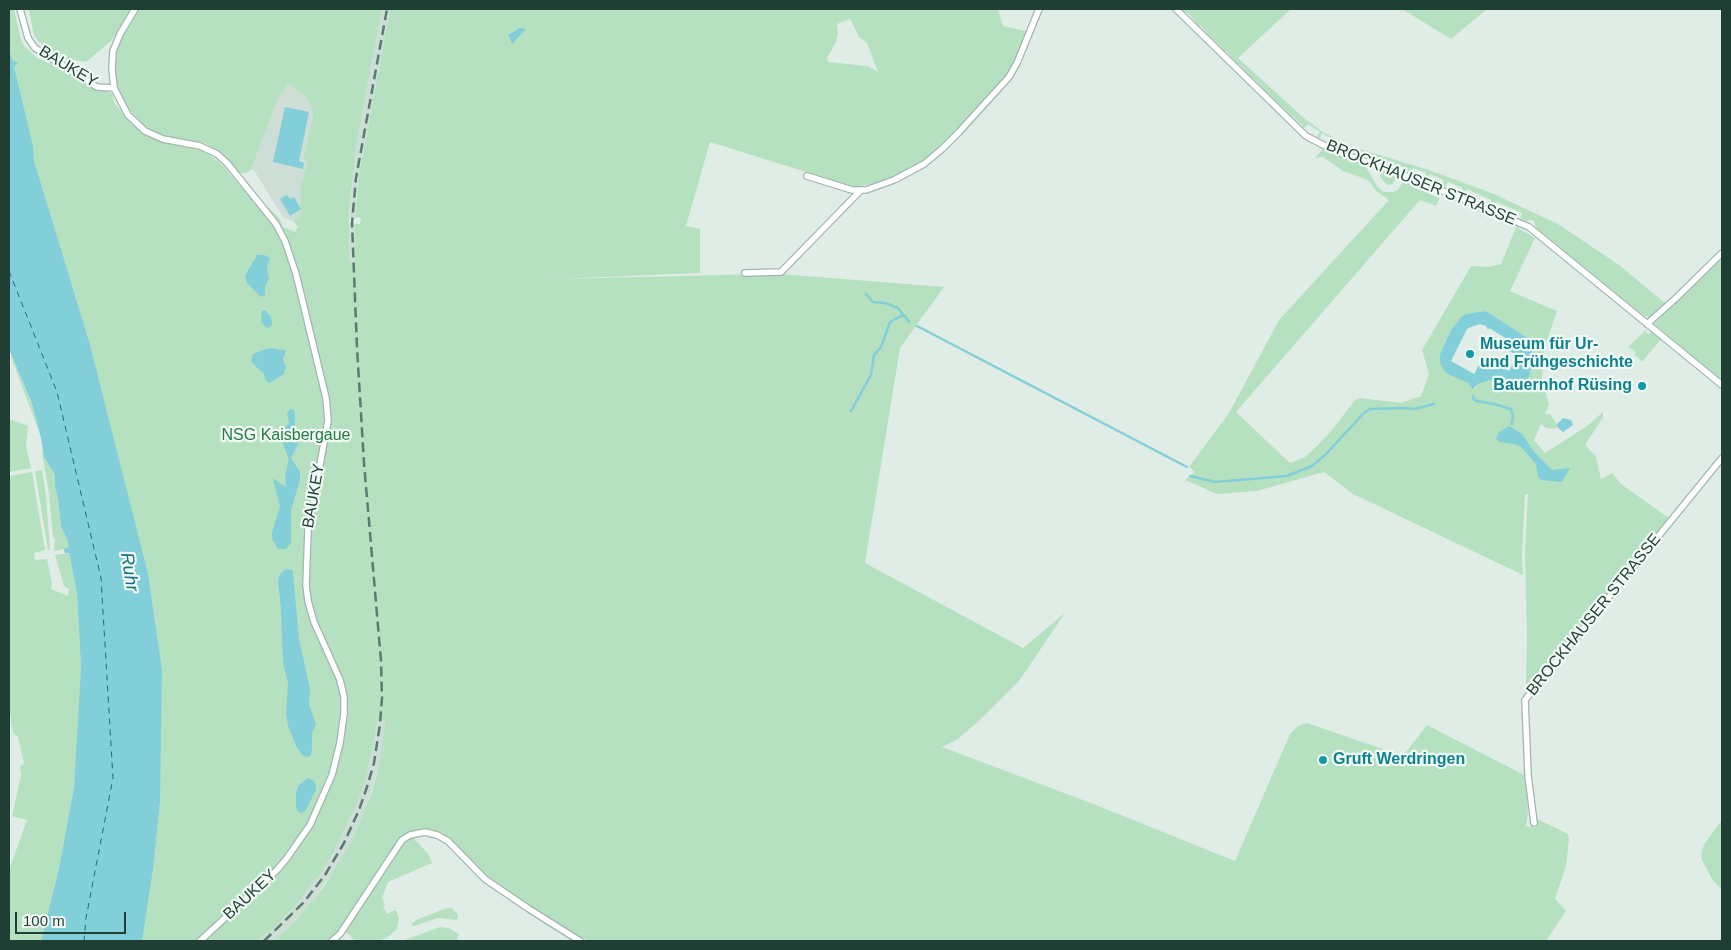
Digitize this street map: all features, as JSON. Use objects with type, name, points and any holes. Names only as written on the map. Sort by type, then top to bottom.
[{"type":"street","name":"BAUKEY","points":[[20,9],[28,38],[35,48],[97,86],[114,88]]},
{"type":"street","name":"BAUKEY","points":[[135,9],[120,34],[113,51],[114,88],[128,115],[145,131],[163,140],[200,146],[217,154],[227,163],[276,224],[285,241],[296,274],[326,398],[328,421],[308,530],[306,586],[308,602],[314,622],[340,680],[344,696],[344,714],[340,743],[332,775],[310,825],[287,858],[277,870],[200,941]]},
{"type":"street","points":[[807,176],[852,190],[866,190],[909,173],[942,149],[1009,77],[1039,9]]},
{"type":"street","name":"BROCKHAUSER STRASSE","points":[[1176,9],[1306,136],[1335,151],[1412,178],[1529,227],[1722,385]]},
{"type":"street","points":[[745,272],[781,272],[861,190]]},
{"type":"street","points":[[1647,324],[1722,253]]},
{"type":"street","name":"BROCKHAUSER STRASSE","points":[[1534,822],[1528,775],[1526,700],[1722,458]]},
{"type":"street","points":[[332,941],[340,934],[402,840],[410,835],[425,832],[437,835],[448,841],[485,879],[580,941]]},
{"type":"shaded area","points":[[382,9],[390,9],[362,157],[355,218],[349,218],[357,142]]},
{"type":"shaded area","points":[[289,82],[306,97],[313,114],[303,159],[308,161],[301,186],[300,216],[293,221],[283,217],[252,167],[278,97]]},
{"type":"shaded area","points":[[349,223],[355,223],[388,704],[386,729],[379,765],[365,811],[352,841],[335,870],[308,906],[280,936],[274,941],[258,941],[264,934],[266,935],[276,926],[299,901],[321,873],[334,851],[359,799],[371,756],[376,725],[378,700],[355,374],[348,258]]},
{"type":"green space","name":"NSG Kaisbergaue","points":[[9,9],[14,9],[21,40],[25,47],[37,58],[55,65],[96,89],[112,93],[114,102],[131,124],[149,136],[160,142],[202,151],[210,155],[223,166],[241,187],[268,207],[279,218],[283,227],[295,232],[298,227],[293,221],[300,216],[301,186],[308,161],[303,159],[313,115],[310,103],[306,97],[289,83],[278,98],[252,167],[253,169],[246,173],[239,173],[223,156],[207,144],[159,135],[143,124],[127,107],[119,91],[115,71],[116,53],[123,36],[139,9],[382,9],[357,142],[349,212],[349,262],[355,263],[355,224],[360,224],[361,218],[355,217],[359,174],[390,9],[998,9],[1003,26],[1026,31],[1009,77],[959,132],[923,163],[894,180],[854,187],[710,142],[686,226],[700,229],[700,273],[556,279],[761,274],[773,276],[781,274],[944,287],[900,348],[865,563],[1023,648],[1065,613],[1019,681],[958,739],[942,747],[1096,805],[1235,861],[1290,734],[1298,726],[1307,723],[1403,756],[1427,725],[1526,776],[1528,814],[1526,826],[1536,828],[1537,819],[1568,834],[1566,866],[1555,899],[1566,911],[1546,941],[588,941],[529,908],[486,878],[449,840],[429,832],[401,839],[394,846],[337,933],[327,941],[274,941],[294,922],[323,888],[352,841],[372,792],[379,765],[386,720],[377,720],[371,756],[359,799],[334,851],[321,873],[299,901],[266,935],[264,934],[258,941],[119,941],[45,254],[14,67],[17,63],[12,60],[9,47]],"holes":[[[850,19],[859,37],[867,43],[878,72],[868,66],[828,62],[827,58],[836,42],[837,24]]]},
{"type":"green space","points":[[29,9],[131,9],[112,40],[86,62],[52,56],[34,36]]},
{"type":"green space","points":[[1183,9],[1291,9],[1238,58],[1304,118],[1321,131],[1350,146],[1429,170],[1494,194],[1558,224],[1619,265],[1666,304],[1650,317],[1642,315],[1536,228],[1534,221],[1526,221],[1520,218],[1522,213],[1497,202],[1495,207],[1490,205],[1491,200],[1467,189],[1464,195],[1461,193],[1463,188],[1448,182],[1445,187],[1442,186],[1444,180],[1430,174],[1427,180],[1424,178],[1426,173],[1413,168],[1411,173],[1407,171],[1408,169],[1394,166],[1395,163],[1338,145],[1337,147],[1334,146],[1336,141],[1322,133],[1319,139],[1317,137],[1320,132],[1308,124],[1303,129],[1302,125],[1292,116],[1290,117],[1287,114],[1288,112],[1278,103],[1273,101],[1274,99],[1265,90],[1260,88],[1261,86],[1252,77],[1251,79],[1247,76],[1249,74],[1239,64],[1238,66],[1234,62],[1226,51],[1224,52],[1220,49],[1221,47],[1208,36],[1200,25],[1198,27],[1194,23],[1195,21]]},
{"type":"green space","points":[[1402,9],[1487,9],[1451,39]]},
{"type":"green space","points":[[1323,149],[1365,165],[1377,186],[1384,192],[1398,190],[1403,176],[1412,180],[1410,186],[1419,190],[1422,185],[1426,186],[1424,191],[1437,197],[1440,191],[1442,192],[1436,206],[1420,200],[1236,412],[1290,463],[1305,457],[1317,446],[1355,400],[1360,398],[1401,403],[1421,396],[1429,374],[1422,350],[1471,266],[1488,267],[1501,264],[1516,227],[1535,238],[1510,291],[1557,311],[1544,350],[1542,379],[1549,405],[1545,414],[1550,414],[1557,427],[1554,429],[1546,428],[1541,424],[1534,440],[1545,453],[1587,426],[1603,412],[1603,417],[1585,445],[1596,457],[1601,479],[1612,473],[1621,484],[1669,518],[1530,688],[1526,687],[1525,551],[1528,494],[1525,494],[1523,575],[1353,494],[1324,472],[1257,491],[1217,494],[1185,480],[1195,472],[1189,467],[1229,413],[1279,320],[1389,200],[1376,191],[1368,180],[1343,171],[1323,157],[1315,158]],"holes":[[[1486,311],[1534,343],[1535,347],[1530,374],[1510,385],[1490,380],[1478,384],[1475,389],[1440,354],[1451,330],[1462,316]]]},
{"type":"green space","points":[[1382,171],[1394,175],[1395,180],[1393,184],[1388,185],[1384,182],[1380,176]]},
{"type":"green space","points":[[1722,257],[1722,381],[1654,324]]},
{"type":"green space","points":[[1647,329],[1646,333],[1650,334],[1651,331],[1661,339],[1642,362],[1638,357],[1634,356],[1636,352],[1631,348],[1630,350],[1629,346]]},
{"type":"green space","points":[[11,357],[32,405],[40,434]]},
{"type":"green space","points":[[9,419],[28,426],[26,446],[31,468],[9,472]]},
{"type":"green space","points":[[43,450],[44,457],[55,475],[61,527],[69,548],[54,551],[55,538],[53,538]]},
{"type":"green space","points":[[42,470],[46,495],[50,549],[48,550],[35,471]]},
{"type":"green space","points":[[32,472],[45,550],[34,553],[35,560],[47,559],[52,583],[51,589],[68,596],[69,589],[64,586],[55,555],[69,553],[77,594],[81,668],[79,725],[74,787],[59,868],[41,941],[9,941],[9,870],[27,820],[12,816],[21,776],[20,766],[24,764],[18,737],[13,733],[9,708],[9,476]]},
{"type":"green space","points":[[1722,820],[1722,890],[1712,879],[1701,858],[1705,843]]},
{"type":"green space","points":[[413,837],[429,855],[432,863],[388,882],[382,898],[385,905],[383,906],[387,914],[395,910],[393,906],[395,908],[399,918],[397,929],[388,937],[379,941],[355,941],[346,932],[346,925],[376,885],[398,849]]},
{"type":"green space","points":[[447,908],[454,910],[458,915],[457,920],[438,918],[414,926],[411,925],[416,920]]},
{"type":"green space","points":[[440,927],[449,928],[459,934],[457,940],[402,941]]},
{"type":"water","points":[[520,28],[526,29],[512,44],[508,35]]},
{"type":"water","name":"Ruhr","points":[[9,47],[12,60],[18,63],[14,67],[33,146],[34,161],[90,345],[148,574],[162,670],[160,801],[153,869],[142,941],[41,941],[59,868],[74,787],[81,668],[77,594],[69,553],[64,551],[64,549],[69,547],[61,527],[55,475],[44,457],[32,404],[9,349]]},
{"type":"water","points":[[285,107],[309,112],[299,161],[304,163],[303,169],[273,162]]},
{"type":"water","points":[[287,195],[290,199],[294,197],[301,209],[290,216],[280,199]]},
{"type":"water","points":[[257,255],[264,255],[270,258],[267,267],[269,279],[265,286],[265,295],[261,297],[247,283],[245,276]]},
{"type":"water","points":[[265,310],[271,317],[272,324],[266,328],[261,321],[262,311]]},
{"type":"water","points":[[1486,311],[1535,343],[1530,374],[1527,379],[1519,385],[1490,380],[1478,384],[1473,389],[1468,383],[1448,374],[1443,369],[1440,363],[1440,354],[1451,330],[1462,316]],"holes":[[[1480,324],[1486,326],[1488,330],[1489,328],[1510,341],[1507,349],[1517,356],[1509,371],[1484,356],[1474,374],[1451,361],[1467,329]]]},
{"type":"water","points":[[273,348],[286,350],[283,360],[286,367],[284,374],[269,383],[265,380],[264,374],[251,362],[253,354]]},
{"type":"water","points":[[291,409],[295,413],[295,426],[299,442],[291,458],[300,472],[300,480],[291,510],[291,543],[286,549],[278,549],[272,539],[272,532],[280,506],[273,479],[286,487],[285,476],[289,459],[281,439],[284,429],[289,423],[287,412]]},
{"type":"water","points":[[1563,418],[1571,420],[1573,425],[1563,432],[1557,427],[1557,424]]},
{"type":"water","points":[[1509,426],[1522,434],[1534,452],[1552,470],[1570,468],[1562,482],[1541,480],[1538,477],[1536,464],[1521,447],[1500,442],[1496,439],[1499,432]]},
{"type":"water","points":[[286,569],[292,570],[293,573],[299,639],[310,689],[309,704],[316,725],[312,733],[311,755],[308,757],[303,756],[297,748],[288,726],[286,714],[288,683],[283,663],[278,581],[280,574]]},
{"type":"water","points":[[308,778],[313,780],[316,790],[306,810],[302,813],[298,812],[296,807],[296,792],[299,785]]},
{"type":"waterway","points":[[866,294],[873,302],[885,303],[898,308],[904,316]]},
{"type":"waterway","points":[[851,411],[871,375],[874,355],[881,347],[890,322],[901,316],[905,316],[909,322]]},
{"type":"waterway","points":[[917,326],[1187,467]]},
{"type":"waterway","points":[[1473,396],[1474,400],[1511,409],[1513,416],[1512,424]]},
{"type":"waterway","points":[[1190,476],[1215,482],[1287,476],[1312,466],[1370,409],[1415,409],[1434,404]]},
{"type":"ferry route","points":[[9,271],[57,392],[101,578],[113,778],[86,918],[84,941]]},
{"type":"railway","points":[[264,941],[304,902],[325,875],[344,843],[367,787],[374,763],[380,724],[382,698],[381,661],[364,463],[352,223],[356,178],[387,9]]},
{"type":"place","name":"Museum für Ur- und Frühgeschichte","points":[[1470,354]]},
{"type":"place","name":"Bauernhof Rüsing","points":[[1642,386]]},
{"type":"place","name":"Gruft Werdringen","points":[[1323,760]]}]
